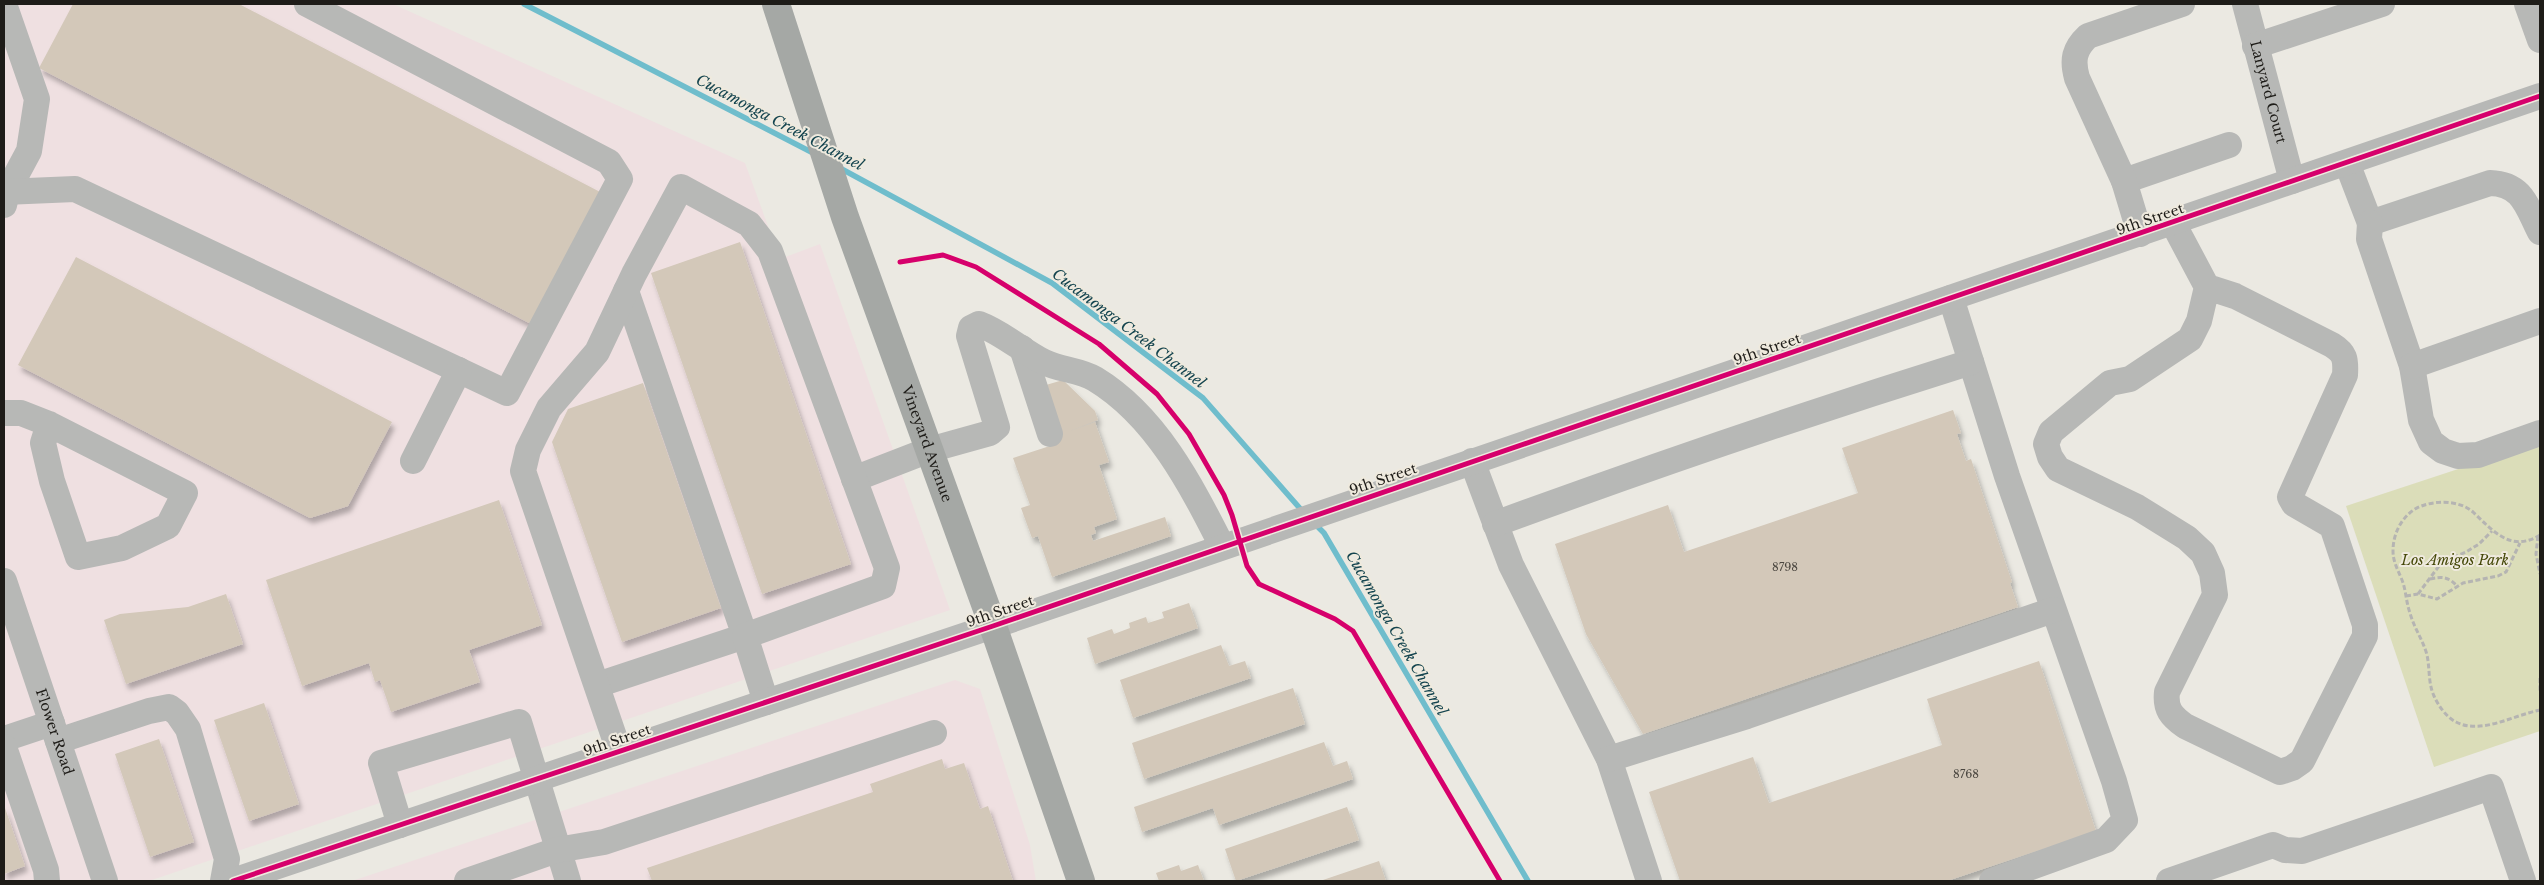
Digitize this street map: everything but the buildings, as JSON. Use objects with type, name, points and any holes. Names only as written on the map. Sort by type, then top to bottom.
[{"type":"main road","name":"Vineyard Avenue","points":[[776,4],[846,217],[993,626],[1081,881]]},
{"type":"street","points":[[4,4],[36,99],[29,151],[5,193]]},
{"type":"street","points":[[5,193],[75,189],[507,393],[620,179],[609,162],[307,4]]},
{"type":"street","points":[[2140,234],[2124,181],[2077,78],[2074,54],[2079,44],[2088,36],[2182,4]]},
{"type":"street","name":"Lanyard Court","points":[[2245,4],[2292,181]]},
{"type":"street","points":[[2255,46],[2382,4]]},
{"type":"street","points":[[2527,4],[2540,40]]},
{"type":"street","name":"9th Street","points":[[233,881],[993,626],[2540,96]]},
{"type":"street","points":[[2124,181],[2229,145]]},
{"type":"street","points":[[2347,163],[2370,223],[2369,239],[2412,366],[2421,420],[2431,442],[2443,451],[2458,456],[2478,455],[2540,433]]},
{"type":"street","points":[[2370,223],[2490,183],[2503,184],[2514,188],[2522,196],[2540,232]]},
{"type":"street","points":[[596,685],[745,636],[883,586],[887,568],[770,252],[749,224],[681,188],[626,291],[597,352],[549,408],[528,450],[522,471],[596,685],[619,751]]},
{"type":"street","points":[[2173,223],[2207,287],[2198,321],[2190,339],[2130,379],[2110,382],[2051,432],[2046,444],[2050,457],[2058,469],[2137,507],[2187,538],[2202,553],[2212,573],[2215,595],[2167,692],[2166,704],[2174,718],[2184,726],[2280,772],[2292,768],[2302,760],[2365,636],[2365,625],[2332,526],[2294,504],[2290,497],[2345,375],[2346,361],[2342,352],[2332,345],[2235,296],[2207,287]]},
{"type":"street","points":[[626,291],[766,702]]},
{"type":"street","points":[[1951,298],[2052,610],[2114,781],[2125,820],[2106,840],[1992,881]]},
{"type":"street","points":[[2412,366],[2540,321]]},
{"type":"street","points":[[854,479],[929,450],[990,433],[997,427],[969,336],[971,328],[979,324],[1045,362],[1094,378],[1124,402],[1162,442],[1176,463],[1222,546]]},
{"type":"street","points":[[1022,348],[1050,434]]},
{"type":"street","points":[[1495,524],[1824,408],[1971,362]]},
{"type":"street","points":[[413,461],[459,370]]},
{"type":"street","points":[[4,413],[21,413],[49,424],[185,493],[168,526],[122,548],[78,557],[52,481],[43,443],[49,424]]},
{"type":"street","points":[[1472,461],[1511,565],[1609,759],[1649,881]]},
{"type":"street","name":"Flower Road","points":[[4,581],[105,881]]},
{"type":"street","points":[[1609,759],[1747,716],[2052,610]]},
{"type":"street","points":[[4,738],[55,732],[169,707],[177,713],[188,729],[227,859],[223,881]]},
{"type":"street","points":[[400,825],[381,763],[519,722],[568,881]]},
{"type":"street","points":[[467,881],[557,850],[604,842],[934,733]]},
{"type":"street","points":[[4,747],[46,870],[47,881]]},
{"type":"street","points":[[2169,881],[2273,845],[2285,850],[2302,851],[2491,787],[2523,881]]},
{"type":"path","points":[[2540,574],[2536,554],[2539,536],[2520,542],[2492,531],[2472,511],[2454,503],[2434,502],[2416,509],[2402,521],[2395,536],[2393,551],[2395,566],[2412,620],[2419,631],[2427,657],[2434,695],[2450,718],[2466,726],[2481,727],[2540,710]]},
{"type":"path","points":[[2418,594],[2442,562],[2466,552],[2479,544],[2492,531]]},
{"type":"path","points":[[2406,596],[2418,594],[2437,599],[2472,580],[2498,576],[2506,572],[2520,542]]},
{"type":"path","points":[[2430,579],[2441,576],[2450,579],[2458,587]]},
{"type":"path","points":[[2540,678],[2540,693]]},
{"type":"shaded area","points":[[4,4],[393,4],[745,163],[780,259],[820,244],[950,610],[149,881],[4,881]]},
{"type":"shaded area","points":[[955,680],[980,689],[1030,845],[1036,881],[352,881]]},
{"type":"green space","name":"Los Amigos Park","points":[[2540,442],[2540,731],[2434,767],[2346,506]]},
{"type":"waterway","name":"Cucamonga Creek Channel","points":[[524,4],[815,154]]},
{"type":"waterway","name":"Cucamonga Creek Channel","points":[[838,167],[1052,283],[1203,398],[1304,513]]},
{"type":"waterway","name":"Cucamonga Creek Channel","points":[[1314,523],[1324,533],[1528,881]]},
{"type":"cycle path","points":[[233,881],[993,626],[2540,96]]},
{"type":"cycle path","points":[[900,262],[943,255],[976,267],[1099,344],[1157,394],[1189,434],[1224,495],[1247,566],[1259,584],[1335,619],[1353,631],[1500,881]]}]
